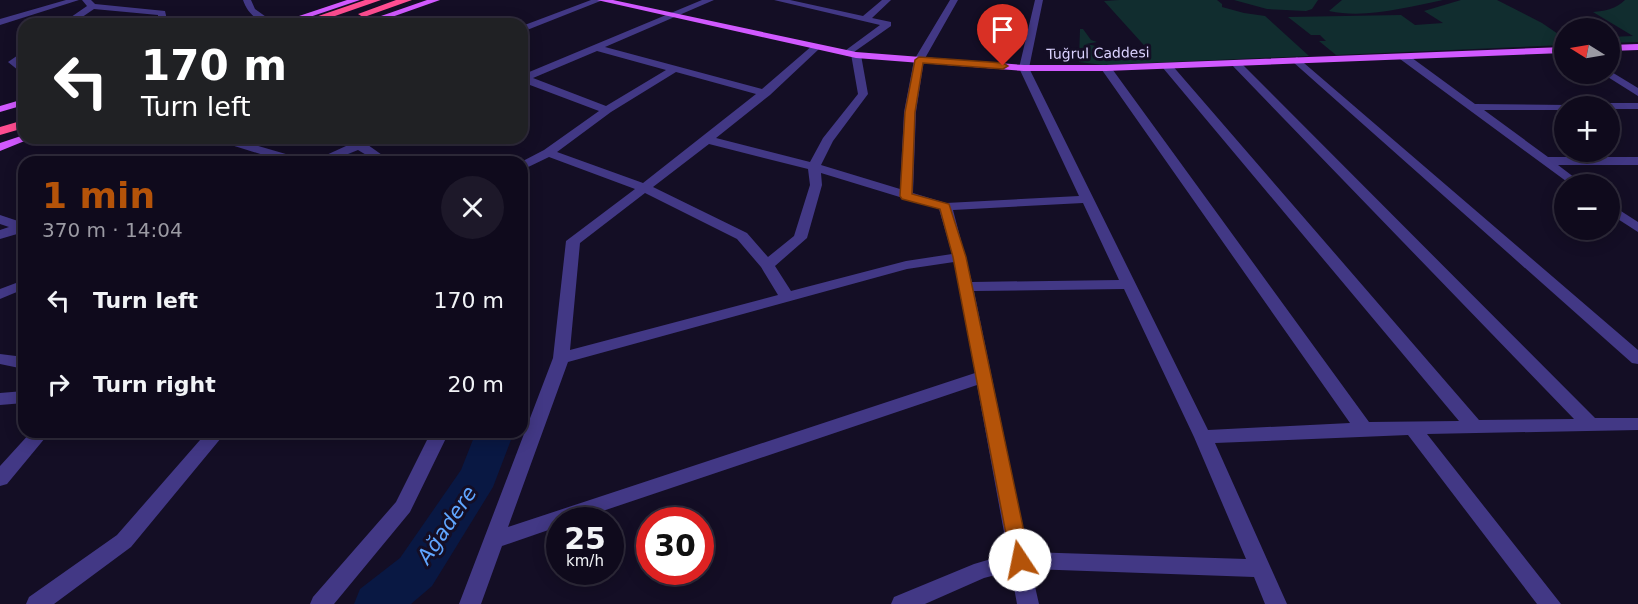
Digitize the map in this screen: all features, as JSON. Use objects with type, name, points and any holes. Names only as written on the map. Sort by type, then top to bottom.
[{"type":"highway","points":[[320,18],[376,0]]},
{"type":"highway","points":[[352,18],[407,0]]},
{"type":"highway","points":[[0,119],[18,113]]},
{"type":"highway","points":[[0,131],[18,126]]},
{"type":"main road","points":[[299,18],[356,0]]},
{"type":"main road","points":[[381,18],[436,0]]},
{"type":"main road","name":"Tuğrul Caddesi","points":[[600,0],[851,54],[1024,68],[1167,66],[1554,50]]},
{"type":"main road","points":[[1620,47],[1638,46]]},
{"type":"main road","points":[[0,109],[18,104]]},
{"type":"main road","points":[[0,147],[18,141]]},
{"type":"street","points":[[0,22],[75,0]]},
{"type":"street","points":[[247,0],[251,10],[262,18]]},
{"type":"street","points":[[528,27],[600,0]]},
{"type":"street","points":[[528,76],[710,0]]},
{"type":"street","points":[[767,265],[800,238],[816,185],[814,167],[827,140],[863,94],[851,54],[888,24],[778,0]]},
{"type":"street","points":[[865,19],[885,0]]},
{"type":"street","points":[[906,196],[910,112],[919,60],[954,0]]},
{"type":"street","points":[[1039,0],[1024,68],[1203,437],[1276,604]]},
{"type":"street","points":[[73,18],[89,3],[162,13],[162,18]]},
{"type":"street","points":[[470,604],[561,358],[573,241],[708,140],[766,93],[816,47]]},
{"type":"street","points":[[596,48],[766,93]]},
{"type":"street","points":[[1404,57],[1563,174]]},
{"type":"street","points":[[0,66],[18,58]]},
{"type":"street","points":[[1297,60],[1638,359]]},
{"type":"street","points":[[13,62],[18,67]]},
{"type":"street","points":[[1235,63],[1591,425]]},
{"type":"street","points":[[1167,66],[1474,428]]},
{"type":"street","points":[[1106,68],[1364,429]]},
{"type":"street","points":[[528,163],[548,153],[607,110],[674,69]]},
{"type":"street","points":[[528,80],[607,110]]},
{"type":"street","points":[[1620,82],[1638,93]]},
{"type":"street","points":[[1620,106],[1638,106]]},
{"type":"street","points":[[1472,107],[1554,107]]},
{"type":"street","points":[[708,140],[814,167],[945,207],[1086,198]]},
{"type":"street","points":[[239,144],[279,156]]},
{"type":"street","points":[[354,144],[376,156]]},
{"type":"street","points":[[332,156],[359,145]]},
{"type":"street","points":[[548,153],[645,188],[741,236],[767,265],[787,297]]},
{"type":"street","points":[[1545,161],[1638,161]]},
{"type":"street","points":[[945,207],[960,257],[1028,604]]},
{"type":"street","points":[[1620,215],[1638,228]]},
{"type":"street","points":[[0,219],[18,226]]},
{"type":"street","points":[[0,235],[18,230]]},
{"type":"street","points":[[561,358],[906,265],[960,257]]},
{"type":"street","points":[[966,287],[1128,284]]},
{"type":"street","points":[[0,294],[18,286]]},
{"type":"street","points":[[0,359],[18,362]]},
{"type":"street","points":[[494,540],[984,376]]},
{"type":"street","points":[[0,399],[18,398]]},
{"type":"street","points":[[1203,437],[1364,429],[1414,430],[1638,424]]},
{"type":"street","points":[[1414,430],[1550,604]]},
{"type":"street","points":[[2,474],[35,438]]},
{"type":"street","points":[[37,604],[124,541],[212,438]]},
{"type":"street","points":[[321,604],[403,507],[437,438]]},
{"type":"street","points":[[902,604],[981,570],[1020,560],[1260,568]]},
{"type":"green space","points":[[1217,0],[1222,7],[1265,16],[1309,56],[1103,65],[1079,62],[1080,29],[1083,29],[1091,40],[1097,42],[1086,44],[1124,52],[1151,53],[1104,1]]},
{"type":"green space","points":[[1234,0],[1318,0],[1312,9],[1306,11],[1267,9]]},
{"type":"green space","points":[[1342,0],[1443,0],[1372,13],[1329,11]]},
{"type":"green space","points":[[1461,0],[1497,0],[1554,31],[1554,45],[1336,55],[1319,41],[1326,41],[1320,35],[1311,35],[1288,17],[1401,15],[1415,25],[1443,23],[1424,11]]},
{"type":"green space","points":[[1625,0],[1638,0],[1638,42],[1620,43],[1620,37],[1633,36],[1620,28],[1620,18],[1603,18],[1593,12],[1618,6]]},
{"type":"waterway","name":"Ağadere","points":[[377,604],[416,572],[479,476],[493,438]]},
{"type":"route","points":[[1003,66],[919,60],[910,112],[906,196],[945,207],[960,257],[1020,560]]}]
